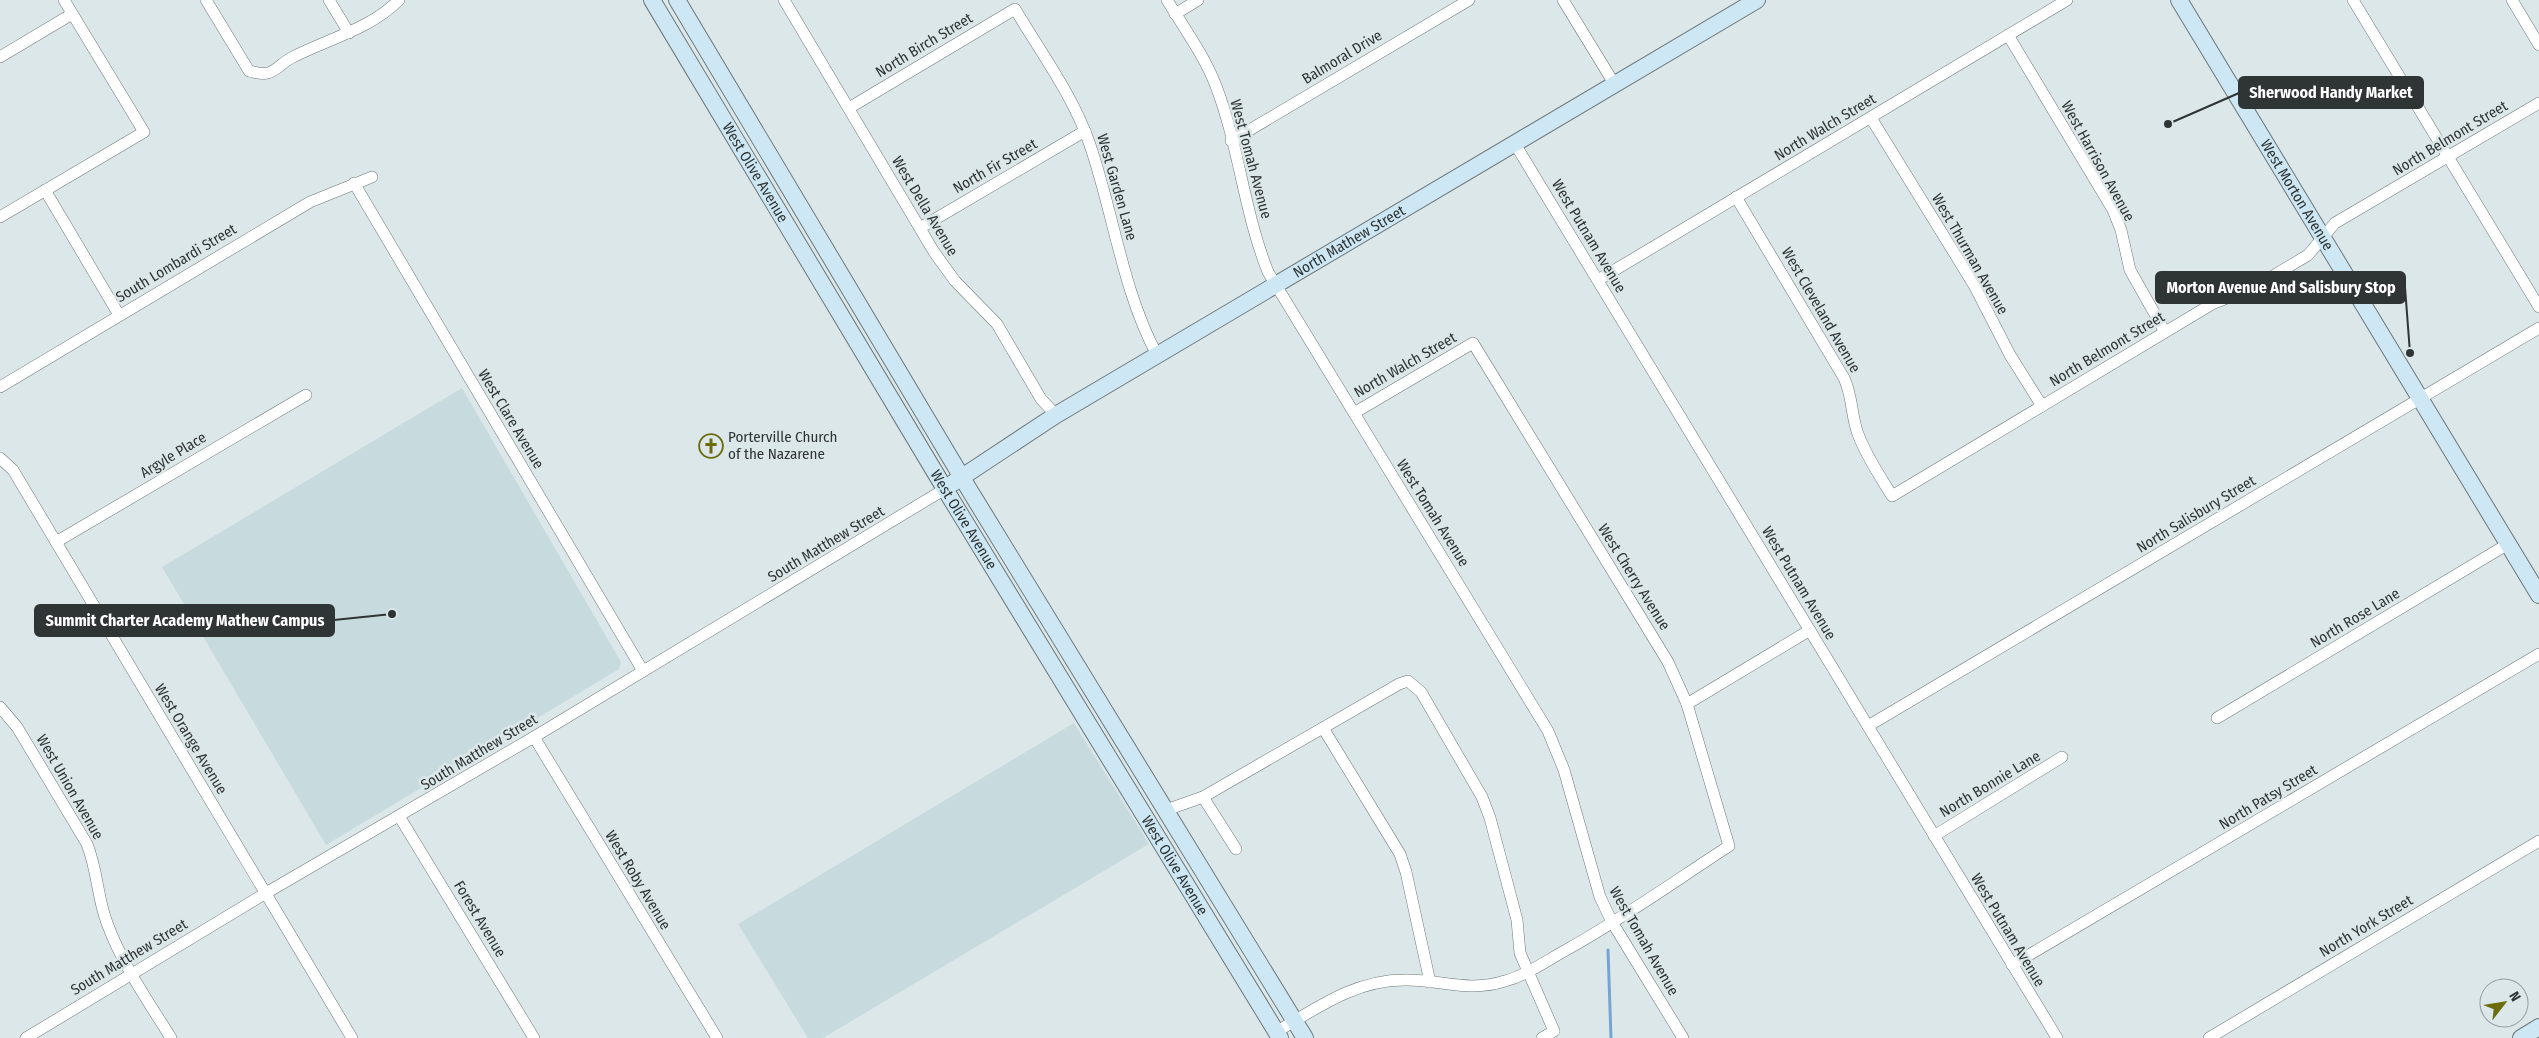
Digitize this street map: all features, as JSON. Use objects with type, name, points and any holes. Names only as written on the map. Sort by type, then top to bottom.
[{"type":"main road","name":"West Olive Avenue","points":[[652,0],[945,489],[1278,1035]]},
{"type":"main road","name":"West Olive Avenue","points":[[677,0],[962,477],[1305,1038]]},
{"type":"main road","name":"North Mathew Street","points":[[945,489],[1056,415],[1157,354],[1615,86],[1757,0]]},
{"type":"main road","name":"West Morton Avenue","points":[[2179,0],[2539,595]]},
{"type":"main road","points":[[2520,1038],[2539,1027]]},
{"type":"street","points":[[0,217],[144,132],[64,0]]},
{"type":"street","points":[[206,0],[249,71],[259,74],[268,73],[290,59],[380,17],[399,0]]},
{"type":"street","points":[[329,0],[349,33]]},
{"type":"street","name":"West Della Avenue","points":[[784,0],[934,252],[955,281],[997,324],[1041,399],[1056,415]]},
{"type":"street","name":"West Tomah Avenue","points":[[1167,0],[1212,76],[1259,246],[1276,286],[1548,731],[1567,779],[1594,881],[1612,922],[1683,1038]]},
{"type":"street","points":[[1175,14],[1198,0]]},
{"type":"street","name":"Balmoral Drive","points":[[1231,140],[1469,0]]},
{"type":"street","points":[[1563,0],[1615,86]]},
{"type":"street","name":"North Walch Street","points":[[1598,280],[2067,0]]},
{"type":"street","points":[[2353,0],[2539,307]]},
{"type":"street","points":[[2512,0],[2539,45]]},
{"type":"street","name":"North Birch Street","points":[[849,108],[1015,9]]},
{"type":"street","name":"West Garden Lane","points":[[1015,9],[1085,131],[1095,160],[1135,308],[1157,354]]},
{"type":"street","points":[[0,57],[72,14]]},
{"type":"street","name":"West Harrison Avenue","points":[[2008,35],[2113,210],[2121,230],[2130,270],[2165,332]]},
{"type":"street","name":"North Belmont Street","points":[[1892,496],[2218,301],[2253,288],[2277,274],[2308,255],[2335,223],[2539,103]]},
{"type":"street","name":"West Thurman Avenue","points":[[1871,118],[1974,285],[2010,355],[2042,406]]},
{"type":"street","name":"North Fir Street","points":[[920,228],[1085,131]]},
{"type":"street","name":"West Putnam Avenue","points":[[1516,144],[2057,1038]]},
{"type":"street","name":"South Lombardi Street","points":[[0,387],[302,206],[372,177]]},
{"type":"street","name":"West Clare Avenue","points":[[354,183],[643,671]]},
{"type":"street","points":[[45,190],[119,315]]},
{"type":"street","name":"West Cleveland Avenue","points":[[1736,197],[1844,378],[1852,401],[1855,426],[1860,440],[1892,496]]},
{"type":"street","name":"North Salisbury Street","points":[[1868,726],[2539,328]]},
{"type":"street","name":"North Walch Street","points":[[1354,413],[1472,343]]},
{"type":"street","name":"West Cherry Avenue","points":[[1472,343],[1661,650],[1686,704],[1729,846],[1612,922]]},
{"type":"street","name":"Argyle Place","points":[[56,542],[306,395]]},
{"type":"street","name":"West Orange Avenue","points":[[0,458],[13,470],[352,1038]]},
{"type":"street","name":"South Matthew Street","points":[[26,1038],[266,893],[534,737],[945,489]]},
{"type":"street","name":"North Rose Lane","points":[[2217,718],[2508,544]]},
{"type":"street","points":[[1686,704],[1810,630]]},
{"type":"street","name":"North Patsy Street","points":[[2012,965],[2539,654]]},
{"type":"street","points":[[1166,810],[1203,798],[1398,684],[1408,681],[1421,692],[1485,804],[1517,920],[1520,953],[1554,1031],[1542,1038]]},
{"type":"street","name":"West Union Avenue","points":[[0,707],[21,733],[87,844],[98,874],[106,921],[131,973],[171,1038]]},
{"type":"street","points":[[1323,728],[1400,854],[1406,872],[1430,982]]},
{"type":"street","name":"West Roby Avenue","points":[[534,737],[717,1038]]},
{"type":"street","name":"North Bonnie Lane","points":[[1934,836],[2062,757]]},
{"type":"street","points":[[1203,798],[1236,849]]},
{"type":"street","name":"Forest Avenue","points":[[399,816],[534,1038]]},
{"type":"street","name":"North York Street","points":[[2209,1038],[2539,841]]},
{"type":"street","points":[[1278,1035],[1295,1021],[1341,994],[1361,986],[1405,980],[1454,986],[1483,986],[1504,982],[1527,972],[1596,934],[1612,922]]},
{"type":"shaded area","points":[[462,388],[621,662],[619,669],[326,845],[162,567]]},
{"type":"shaded area","points":[[1074,723],[1149,844],[823,1038],[808,1038],[738,924]]},
{"type":"waterway","points":[[1608,950],[1611,1038]]},
{"type":"place","name":"Sherwood Handy Market","points":[[2168,124]]},
{"type":"place","name":"Morton Avenue And Salisbury Stop","points":[[2410,353]]},
{"type":"place","name":"Porterville Church of the Nazarene","points":[[711,446]]},
{"type":"place","name":"Summit Charter Academy Mathew Campus","points":[[392,614]]}]
